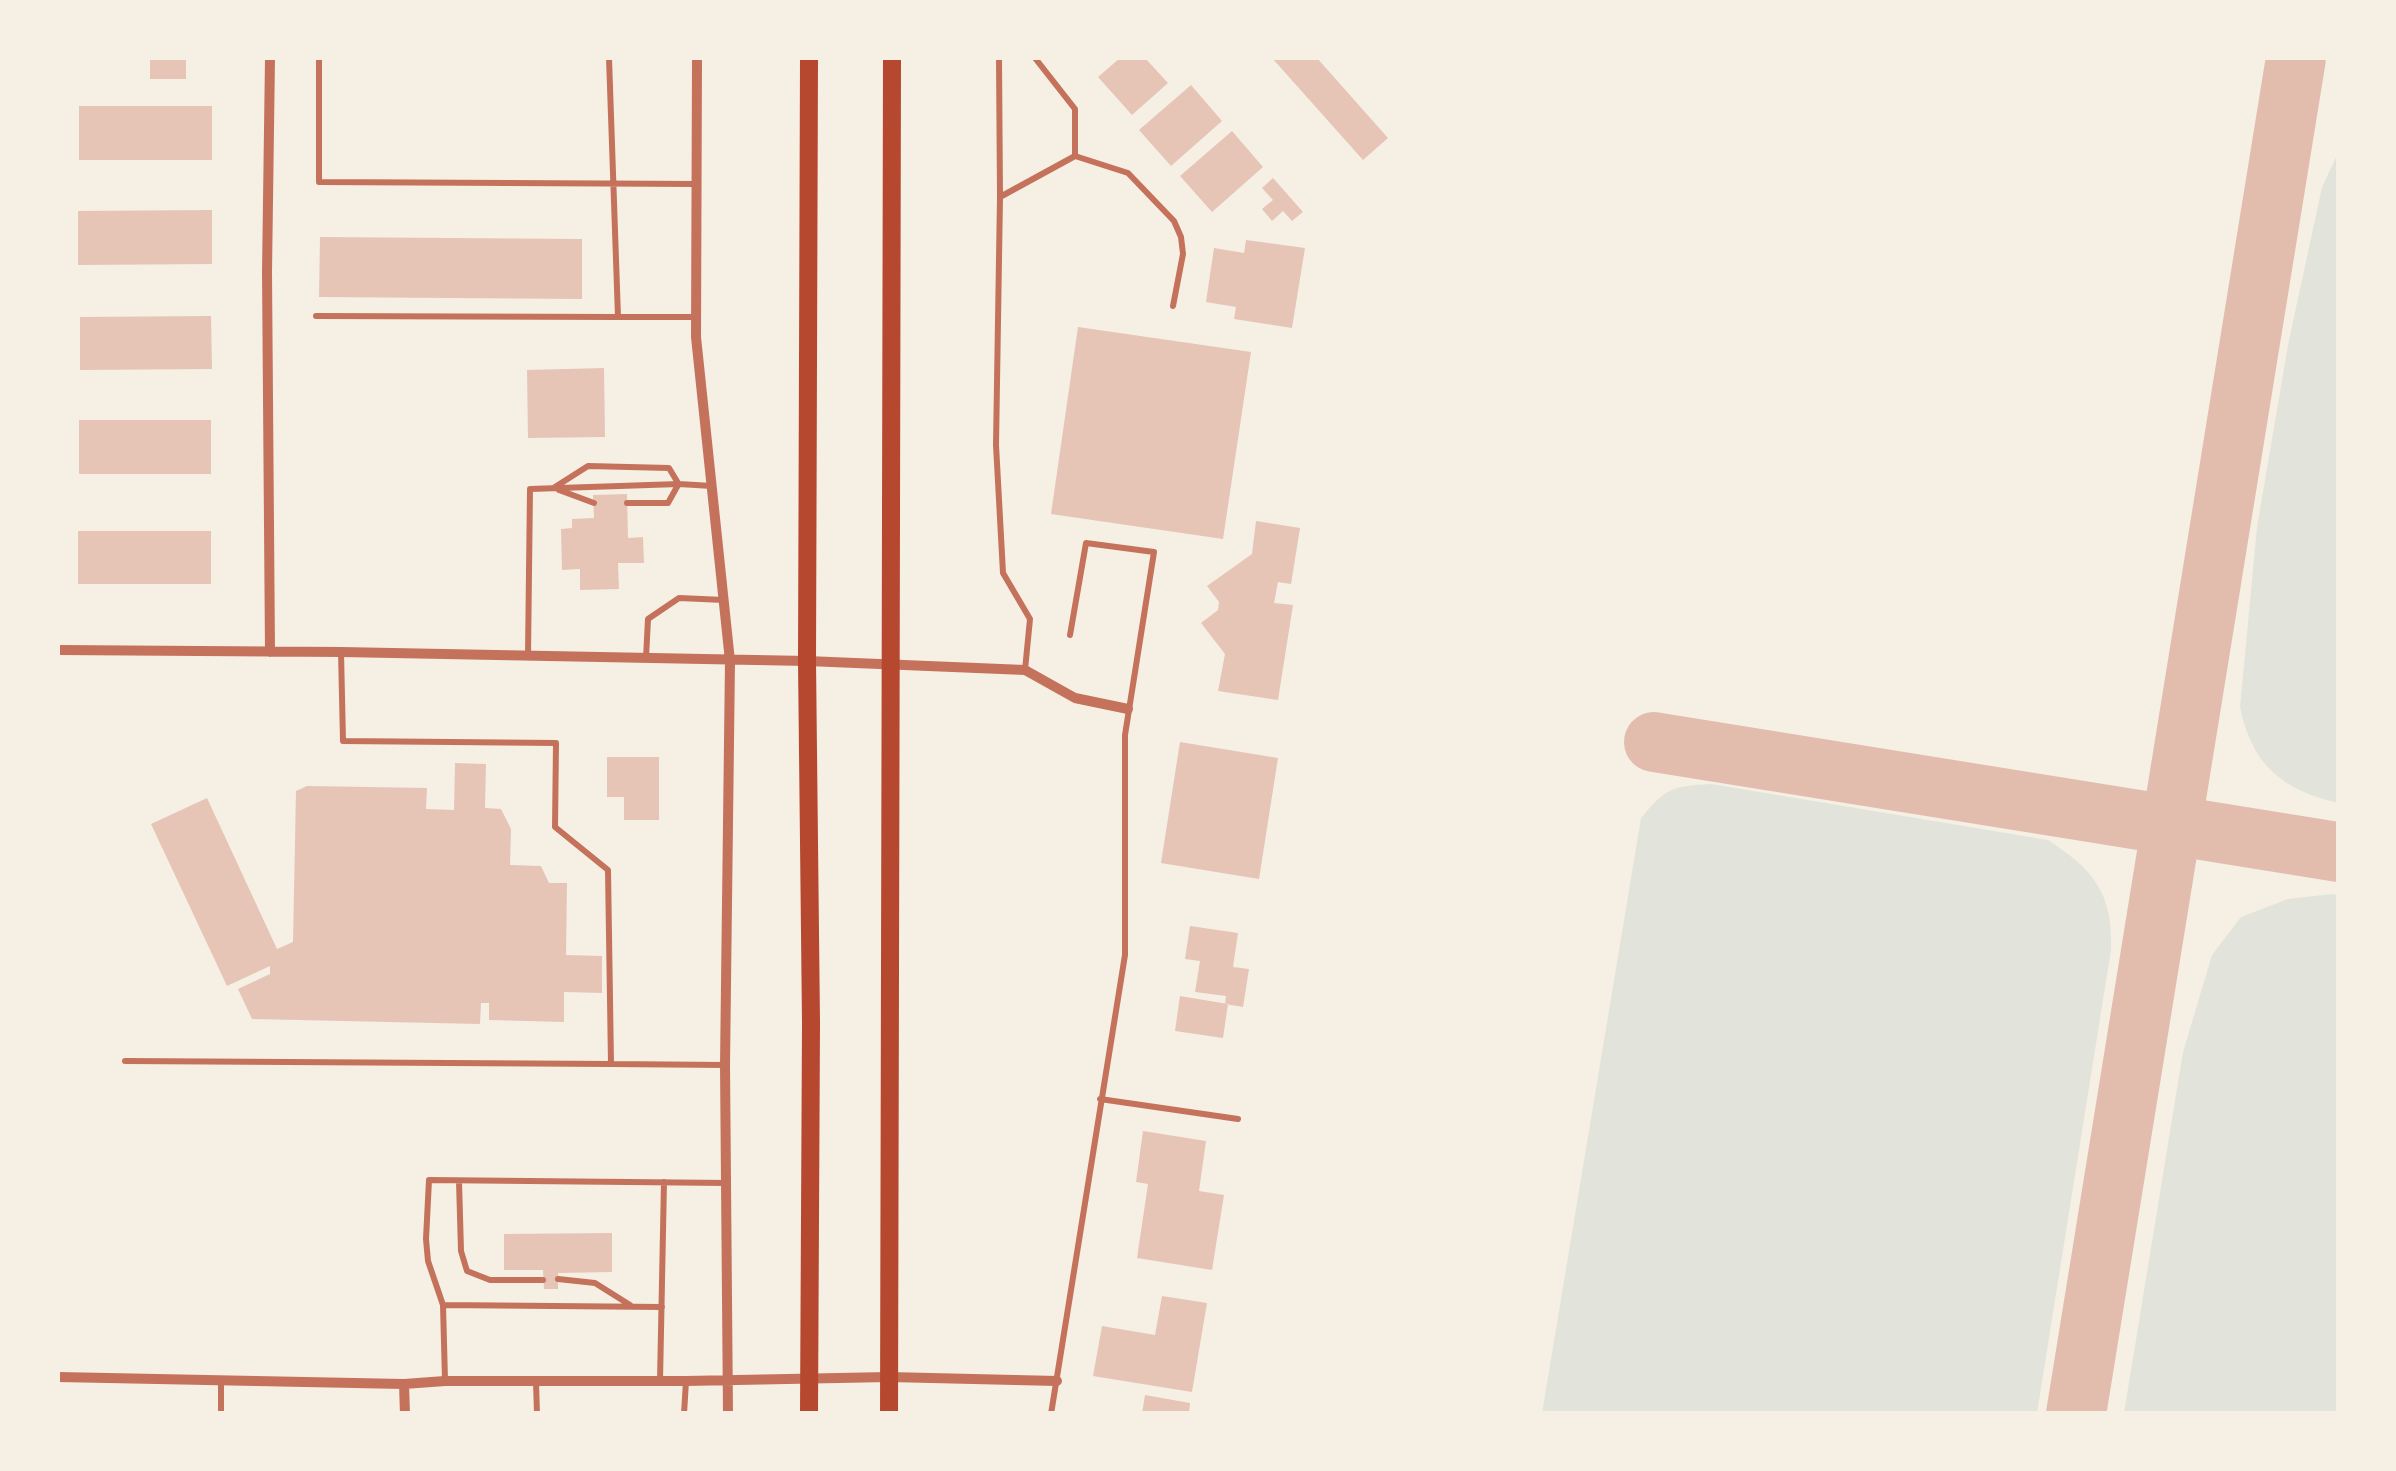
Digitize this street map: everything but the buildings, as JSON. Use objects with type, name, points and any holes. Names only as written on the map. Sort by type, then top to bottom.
[{"type":"main road","points":[[809,58],[809,1414]]},
{"type":"main road","points":[[889,1414],[892,58]]},
{"type":"street","points":[[270,58],[270,652]]},
{"type":"street","points":[[697,58],[696,337],[730,661],[725,1065],[728,1414]]},
{"type":"street","points":[[58,650],[807,661],[1026,670],[1075,698],[1128,708]]},
{"type":"street","points":[[58,1377],[404,1384],[807,1378],[1056,1381]]},
{"type":"street","points":[[404,1384],[405,1414]]},
{"type":"lane","points":[[319,58],[319,182],[698,184]]},
{"type":"lane","points":[[608,58],[618,317]]},
{"type":"lane","points":[[999,58],[996,445],[1002,573],[1030,619],[1026,670]]},
{"type":"lane","points":[[1035,58],[1075,109],[1075,156]]},
{"type":"lane","points":[[1000,197],[1075,156],[1128,173],[1174,222],[1181,237],[1182,254],[1172,306]]},
{"type":"lane","points":[[316,316],[696,317]]},
{"type":"lane","points":[[553,488],[588,466],[669,468],[679,484]]},
{"type":"lane","points":[[627,503],[668,503],[679,484]]},
{"type":"lane","points":[[528,657],[530,488],[712,486]]},
{"type":"lane","points":[[553,488],[594,503]]},
{"type":"lane","points":[[1051,1414],[1124,954],[1125,735],[1154,552],[1086,543],[1070,635]]},
{"type":"lane","points":[[646,659],[648,619],[679,598],[724,600]]},
{"type":"lane","points":[[341,652],[344,741],[556,743],[555,827],[608,870],[611,1064]]},
{"type":"lane","points":[[125,1062],[725,1065]]},
{"type":"lane","points":[[1100,1099],[1238,1119]]},
{"type":"lane","points":[[444,1381],[443,1305],[428,1261],[426,1239],[429,1180],[727,1182]]},
{"type":"lane","points":[[459,1181],[461,1251],[467,1270],[490,1280],[544,1280]]},
{"type":"lane","points":[[660,1381],[664,1182]]},
{"type":"lane","points":[[558,1279],[595,1283],[632,1307]]},
{"type":"lane","points":[[443,1305],[662,1307]]},
{"type":"lane","points":[[221,1380],[221,1414]]},
{"type":"lane","points":[[536,1381],[537,1414]]},
{"type":"lane","points":[[684,1414],[686,1382]]},
{"type":"shaded area","points":[[2338,153],[2338,803],[2301,791],[2273,772],[2253,745],[2240,707],[2257,527],[2288,345],[2322,187]]},
{"type":"shaded area","points":[[1711,784],[2048,840],[2078,862],[2098,885],[2108,913],[2111,950],[2037,1413],[1542,1413],[1641,818],[1671,790]]},
{"type":"shaded area","points":[[2338,895],[2338,1413],[2124,1413],[2183,1052],[2212,955],[2241,917],[2288,899]]},
{"type":"taxiway","points":[[2076,1414],[2296,58]]},
{"type":"taxiway","points":[[1654,742],[2338,852]]}]
